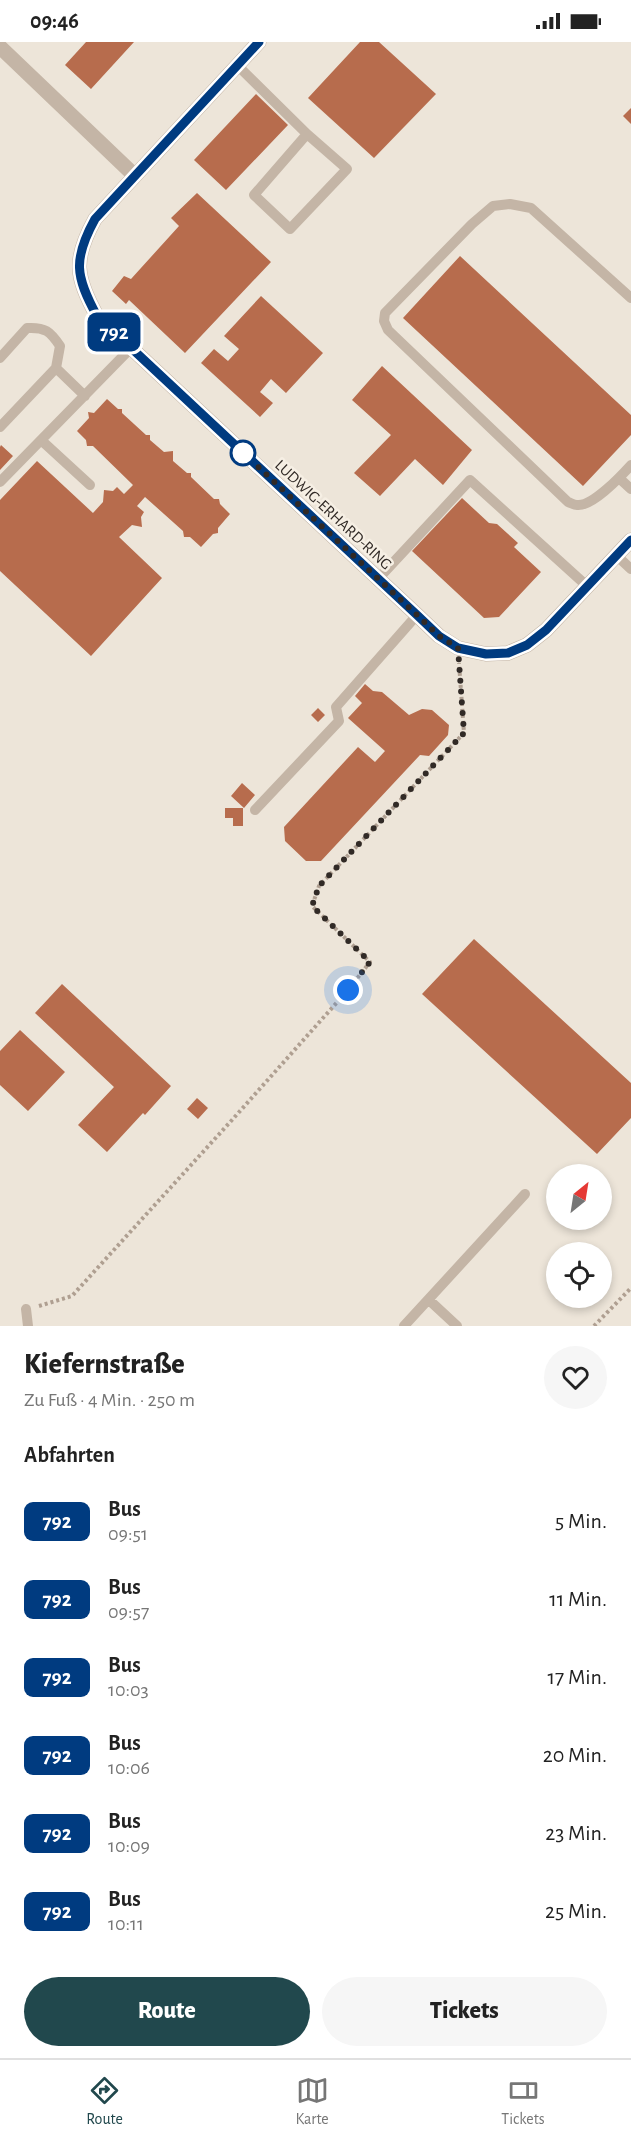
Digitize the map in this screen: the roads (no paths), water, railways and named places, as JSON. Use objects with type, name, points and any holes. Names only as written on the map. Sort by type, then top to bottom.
[{"type":"street","name":"LUDWIG-ERHARD-RING","points":[[259,42],[95,219],[82,242],[79,265],[83,291],[97,316],[439,636],[458,648],[486,654],[508,653],[527,645],[546,630],[631,540]]},
{"type":"street","points":[[0,47],[134,175]]},
{"type":"lane","points":[[237,65],[347,169],[290,229],[254,195],[308,134]]},
{"type":"lane","points":[[631,298],[531,208],[510,204],[493,207],[471,224],[385,313],[384,321],[388,330],[568,502],[578,506],[590,502],[631,465]]},
{"type":"lane","points":[[0,358],[27,328],[38,327],[51,333],[60,346],[57,368],[0,427]]},
{"type":"lane","points":[[0,482],[131,348]]},
{"type":"lane","points":[[57,368],[86,396]]},
{"type":"lane","points":[[41,440],[90,484]]},
{"type":"lane","points":[[619,478],[631,489]]},
{"type":"lane","points":[[378,579],[470,480],[587,586]]},
{"type":"lane","points":[[616,555],[631,569]]},
{"type":"lane","points":[[255,810],[339,722],[336,707],[417,615]]},
{"type":"lane","points":[[404,1326],[525,1194]]},
{"type":"lane","points":[[429,1300],[457,1326]]},
{"type":"lane","points":[[26,1309],[28,1326]]}]
